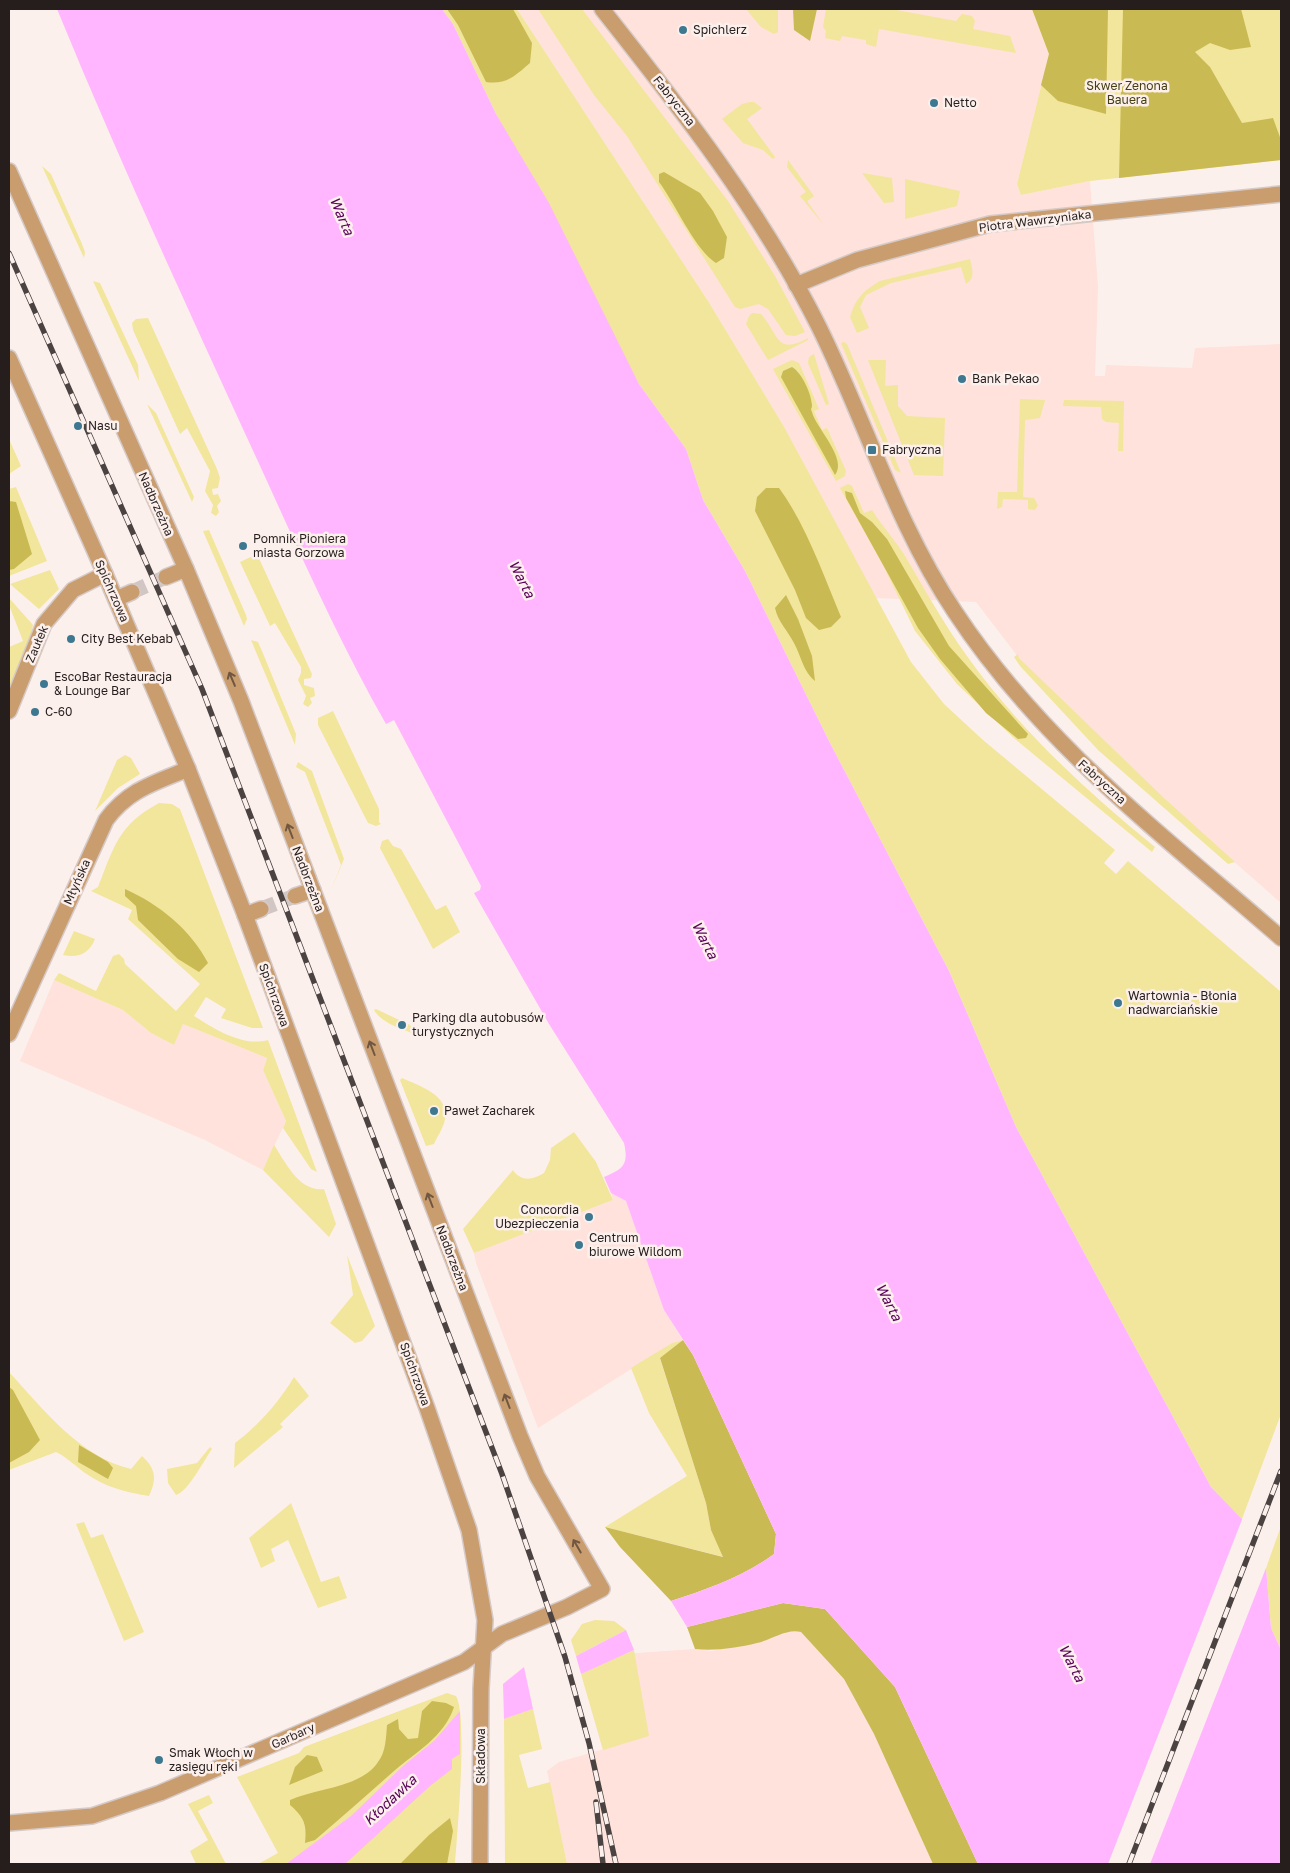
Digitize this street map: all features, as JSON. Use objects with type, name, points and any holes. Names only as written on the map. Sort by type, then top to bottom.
[{"type":"street","name":"Fabryczna","points":[[602,9],[723,166],[751,207],[825,340],[910,536],[954,611],[986,656],[1036,718],[1076,759],[1281,938]]},
{"type":"street","name":"Nadbrzeżna","points":[[9,171],[186,569],[241,701],[520,1436],[538,1476],[602,1589]]},
{"type":"street","name":"Piotra Wawrzyniaka","points":[[796,285],[857,260],[990,224],[1281,194]]},
{"type":"street","name":"Spichrzowa","points":[[9,358],[14,386],[116,599],[188,769],[245,915],[469,1530],[484,1613],[483,1648]]},
{"type":"street","points":[[166,577],[186,569]]},
{"type":"street","name":"Zaułek","points":[[9,710],[44,624],[73,590],[105,574]]},
{"type":"street","points":[[116,599],[132,592]]},
{"type":"street","name":"Młyńska","points":[[9,1034],[106,820],[118,805],[135,790],[188,769]]},
{"type":"street","points":[[295,896],[312,890]]},
{"type":"street","points":[[245,915],[261,909]]},
{"type":"street","name":"Garbary","points":[[9,1823],[92,1816],[160,1793],[464,1662],[502,1634],[566,1607],[602,1589]]},
{"type":"street","name":"Składowa","points":[[480,1864],[483,1648]]},
{"type":"shaded area","points":[[517,9],[1032,9],[1049,54],[1017,184],[1021,195],[1090,181],[1098,287],[1095,376],[1105,376],[1106,365],[1192,368],[1195,348],[1281,344],[1281,903],[1144,783],[1019,658],[976,602],[875,598],[783,425],[708,301]]},
{"type":"shaded area","points":[[54,980],[123,1010],[151,1033],[174,1045],[183,1024],[267,1058],[263,1070],[286,1121],[263,1170],[205,1140],[20,1061]]},
{"type":"shaded area","points":[[611,1193],[626,1201],[664,1310],[683,1340],[672,1343],[538,1428],[476,1263],[474,1253],[613,1200]]},
{"type":"shaded area","points":[[795,1630],[801,1632],[844,1679],[874,1734],[933,1864],[567,1864],[547,1771],[559,1762],[638,1739],[602,1747],[580,1668],[623,1654],[695,1649],[712,1651]]},
{"type":"green space","points":[[442,9],[517,9],[708,301],[783,425],[911,662],[944,704],[983,740],[1115,850],[1104,863],[1116,874],[1128,861],[1281,992],[1281,1414],[1242,1519],[1211,1487],[1016,1127],[949,971],[830,743],[745,571],[703,500],[686,449],[639,384],[496,114],[453,24]]},
{"type":"green space","points":[[447,9],[513,9],[532,43],[530,63],[515,76],[505,81],[486,82],[458,25]]},
{"type":"green space","points":[[538,9],[582,9],[728,201],[775,276],[805,332],[795,336],[786,335],[768,309],[759,304],[740,309],[735,307],[627,136],[594,95]]},
{"type":"green space","points":[[746,9],[778,9],[778,32],[774,34],[761,27]]},
{"type":"green space","points":[[793,9],[817,9],[810,41],[794,30]]},
{"type":"green space","points":[[826,9],[891,9],[956,21],[962,14],[972,16],[975,21],[973,29],[1010,36],[1016,53],[879,29],[876,47],[866,44],[866,40],[842,36],[840,41],[825,38],[826,31],[823,27]]},
{"type":"green space","name":"Skwer Zenona Bauera","points":[[1032,9],[1281,9],[1281,160],[1090,181],[1021,195],[1017,184],[1049,54]]},
{"type":"green space","points":[[1032,9],[1108,9],[1106,114],[1058,101],[1041,85],[1049,54]]},
{"type":"green space","points":[[1123,9],[1241,9],[1251,47],[1230,50],[1210,43],[1195,52],[1210,67],[1242,123],[1273,118],[1281,140],[1281,160],[1119,178]]},
{"type":"green space","points":[[754,102],[762,108],[747,119],[775,157],[773,159],[763,150],[743,143],[722,119],[742,104]]},
{"type":"green space","points":[[788,160],[814,196],[807,201],[823,224],[800,196],[806,192],[787,167]]},
{"type":"green space","points":[[42,166],[51,174],[82,244],[85,252],[84,258]]},
{"type":"green space","points":[[664,172],[700,193],[713,211],[727,237],[724,258],[716,263],[700,248],[659,182],[659,174]]},
{"type":"green space","points":[[862,173],[892,178],[894,202],[884,203]]},
{"type":"green space","points":[[905,179],[960,191],[957,206],[905,219]]},
{"type":"green space","points":[[970,259],[972,276],[966,284],[961,267],[891,283],[866,295],[860,307],[869,328],[857,333],[850,317],[852,311],[861,296],[874,284]]},
{"type":"green space","points":[[93,281],[100,283],[138,365],[139,381]]},
{"type":"green space","points":[[752,313],[761,314],[775,335],[784,344],[798,343],[808,338],[808,340],[768,360],[746,324]]},
{"type":"green space","points":[[148,318],[217,469],[220,478],[218,488],[212,489],[213,495],[218,494],[221,501],[217,506],[219,512],[216,516],[211,513],[213,505],[205,491],[210,471],[187,428],[180,434],[133,330],[132,323],[136,319]]},
{"type":"green space","points":[[841,343],[847,344],[901,473],[895,470]]},
{"type":"green space","points":[[814,354],[829,404],[826,405],[808,363],[809,357]]},
{"type":"green space","points":[[792,360],[799,363],[819,409],[814,411],[822,430],[827,428],[846,471],[845,476],[836,481],[773,369]]},
{"type":"green space","points":[[868,360],[886,360],[885,386],[898,385],[898,406],[907,416],[945,418],[943,476],[914,475]]},
{"type":"green space","points":[[792,367],[805,384],[810,395],[811,410],[834,452],[838,468],[835,475],[781,377],[783,371]]},
{"type":"green space","points":[[1020,399],[1045,400],[1040,418],[1025,420],[1023,497],[1034,498],[1038,505],[1035,510],[1028,509],[1028,500],[1003,499],[1002,507],[997,509],[998,492],[1017,492]]},
{"type":"green space","points":[[1064,400],[1124,401],[1123,451],[1118,451],[1119,423],[1106,422],[1102,419],[1101,407],[1063,406]]},
{"type":"green space","points":[[147,404],[156,413],[194,497],[192,502]]},
{"type":"green space","points":[[9,439],[21,466],[9,474]]},
{"type":"green space","points":[[848,484],[852,486],[864,513],[872,510],[901,550],[950,632],[987,683],[1031,734],[1055,758],[1104,804],[1155,847],[1152,852],[1015,739],[957,684],[915,631],[883,565],[840,488]]},
{"type":"green space","points":[[16,487],[47,561],[9,576],[9,489]]},
{"type":"green space","points":[[766,488],[779,488],[806,533],[841,617],[831,627],[819,630],[806,618],[795,590],[755,511],[757,497]]},
{"type":"green space","points":[[845,491],[852,493],[860,513],[872,522],[887,539],[949,646],[1028,734],[1026,738],[1018,739],[986,713],[940,659],[918,628],[846,498]]},
{"type":"green space","points":[[9,501],[16,502],[32,554],[14,569],[9,570]]},
{"type":"green space","points":[[209,530],[246,615],[247,619],[244,626],[203,531]]},
{"type":"green space","points":[[257,554],[312,674],[311,678],[304,679],[304,685],[314,688],[315,696],[310,698],[312,703],[308,707],[303,704],[306,696],[298,680],[301,667],[275,623],[270,626],[240,562]]},
{"type":"green space","points":[[50,570],[59,589],[39,609],[10,584]]},
{"type":"green space","points":[[786,595],[798,619],[812,656],[815,681],[805,669],[794,643],[776,613],[775,608]]},
{"type":"green space","points":[[9,598],[33,625],[29,645],[9,694],[9,647],[23,641],[9,605]]},
{"type":"green space","points":[[251,640],[258,642],[262,651],[296,734],[295,745]]},
{"type":"green space","points":[[1018,654],[1019,658],[1164,798],[1235,862],[1228,864],[1098,750],[1020,666],[1014,657]]},
{"type":"green space","points":[[333,711],[379,809],[379,822],[381,824],[376,826],[368,823],[318,725],[318,718]]},
{"type":"green space","points":[[125,755],[131,758],[140,774],[118,788],[95,811],[117,760]]},
{"type":"green space","points":[[298,762],[312,771],[344,859],[330,893],[341,865],[305,772],[296,767]]},
{"type":"green space","points":[[159,803],[172,804],[180,809],[263,1028],[252,1028],[221,1018],[226,1009],[206,997],[194,1016],[229,1036],[248,1041],[268,1040],[317,1172],[311,1169],[283,1128],[286,1121],[263,1070],[267,1058],[183,1024],[174,1045],[151,1033],[123,1010],[54,980],[59,973],[96,991],[113,956],[119,954],[124,959],[125,964],[176,1011],[200,984],[128,919],[132,910],[91,891],[98,887],[119,838],[134,820]]},
{"type":"green space","points":[[388,839],[393,846],[401,849],[436,910],[446,905],[460,932],[433,949],[380,848],[382,841]]},
{"type":"green space","points":[[125,889],[162,910],[193,940],[208,963],[199,972],[178,959],[138,920],[136,906],[125,896]]},
{"type":"green space","points":[[74,931],[95,939],[93,944],[82,954],[73,956],[63,955]]},
{"type":"green space","points":[[376,1009],[410,1025],[417,1035],[382,1019],[374,1010]]},
{"type":"green space","points":[[402,1078],[431,1092],[442,1103],[445,1110],[445,1119],[434,1144],[426,1146],[400,1080]]},
{"type":"green space","points":[[574,1132],[596,1162],[613,1200],[474,1253],[463,1229],[513,1170],[520,1177],[527,1179],[544,1173],[550,1160],[551,1148]]},
{"type":"green space","points":[[274,1145],[300,1181],[315,1189],[324,1189],[336,1224],[329,1237],[263,1170]]},
{"type":"green space","points":[[347,1255],[375,1326],[362,1341],[355,1343],[330,1323],[353,1295]]},
{"type":"green space","points":[[683,1340],[660,1359],[706,1503],[711,1530],[724,1557],[605,1527],[687,1476],[649,1413],[631,1368],[672,1343]]},
{"type":"green space","points":[[683,1340],[693,1355],[776,1534],[774,1554],[762,1562],[724,1582],[671,1601],[620,1547],[605,1527],[723,1557],[711,1530],[706,1503],[660,1358]]},
{"type":"green space","points":[[9,1372],[49,1416],[79,1443],[95,1454],[131,1469],[142,1456],[150,1465],[154,1474],[149,1496],[123,1491],[100,1482],[56,1452],[9,1470]]},
{"type":"green space","points":[[294,1377],[309,1396],[280,1424],[283,1427],[234,1468],[235,1443],[268,1413]]},
{"type":"green space","points":[[9,1387],[13,1390],[40,1440],[29,1452],[9,1463]]},
{"type":"green space","points":[[79,1445],[108,1462],[113,1468],[108,1479],[78,1462]]},
{"type":"green space","points":[[210,1447],[212,1449],[191,1482],[181,1493],[176,1495],[168,1483],[167,1469],[197,1463]]},
{"type":"green space","points":[[291,1503],[321,1582],[339,1576],[347,1598],[318,1608],[288,1540],[271,1549],[275,1561],[261,1568],[249,1538]]},
{"type":"green space","points":[[84,1522],[91,1538],[103,1534],[144,1632],[124,1641],[76,1524]]},
{"type":"green space","points":[[1281,1526],[1281,1650],[1271,1628],[1266,1568]]},
{"type":"green space","points":[[783,1603],[825,1609],[895,1687],[978,1864],[933,1864],[874,1734],[844,1679],[801,1632],[790,1632],[762,1642],[734,1648],[695,1649],[687,1627]]},
{"type":"green space","points":[[595,1620],[614,1621],[626,1630],[576,1656],[571,1640],[582,1624]]},
{"type":"green space","points":[[634,1650],[649,1736],[603,1750],[581,1674]]},
{"type":"green space","points":[[447,1693],[456,1696],[461,1727],[461,1777],[455,1864],[258,1864],[278,1853],[237,1777],[299,1753],[304,1747]]},
{"type":"green space","points":[[432,1701],[446,1703],[454,1707],[444,1727],[315,1840],[305,1843],[304,1821],[299,1813],[290,1805],[290,1800],[350,1782],[370,1771],[383,1754],[387,1725],[398,1719],[399,1729],[408,1739],[418,1738],[422,1711]]},
{"type":"green space","points":[[533,1709],[542,1749],[519,1755],[528,1788],[550,1782],[567,1864],[505,1864],[504,1719]]},
{"type":"green space","points":[[307,1755],[317,1757],[323,1771],[289,1785],[295,1767]]},
{"type":"green space","points":[[209,1795],[213,1803],[198,1811],[226,1864],[196,1864],[190,1851],[208,1840],[188,1804]]},
{"type":"green space","points":[[450,1818],[453,1831],[447,1864],[400,1864],[429,1835]]},
{"type":"water","name":"Warta","points":[[57,9],[442,9],[453,24],[496,114],[549,203],[639,384],[686,449],[703,500],[745,571],[830,743],[949,971],[1016,1127],[1211,1487],[1242,1519],[1266,1568],[1271,1628],[1281,1650],[1281,1864],[978,1864],[895,1687],[825,1609],[783,1603],[687,1627],[671,1601],[724,1582],[762,1562],[774,1554],[776,1534],[693,1355],[664,1310],[626,1201],[611,1193],[604,1177],[620,1169],[623,1165],[626,1156],[624,1143],[549,1024],[474,893],[480,890],[481,886],[394,720],[386,724],[347,652],[171,272]]},
{"type":"water","points":[[626,1630],[634,1650],[581,1674],[576,1656]]},
{"type":"water","points":[[524,1667],[533,1709],[504,1719],[503,1684]]},
{"type":"water","name":"Kłodawka","points":[[460,1711],[460,1754],[452,1759],[452,1769],[430,1786],[345,1864],[286,1864],[351,1816],[403,1766],[434,1741]]},
{"type":"pier","points":[[1243,1517],[1267,1565],[1266,1568],[1150,1864],[1108,1864]]},
{"type":"tunnel","points":[[132,592],[166,577]]},
{"type":"tunnel","points":[[261,909],[295,896]]},
{"type":"railway","points":[[9,253],[202,689],[502,1474],[565,1657],[589,1743],[616,1864]]},
{"type":"railway","points":[[1129,1864],[1281,1471]]},
{"type":"railway","points":[[596,1802],[603,1864]]},
{"type":"place","name":"Spichlerz","points":[[683,30]]},
{"type":"place","name":"Netto","points":[[934,103]]},
{"type":"place","name":"Bank Pekao","points":[[962,379]]},
{"type":"place","name":"Nasu","points":[[78,426]]},
{"type":"place","name":"Fabryczna","points":[[872,450]]},
{"type":"place","name":"Pomnik Pioniera miasta Gorzowa","points":[[243,546]]},
{"type":"place","name":"City Best Kebab","points":[[71,639]]},
{"type":"place","name":"EscoBar Restauracja & Lounge Bar","points":[[44,684]]},
{"type":"place","name":"C-60","points":[[35,712]]},
{"type":"place","name":"Wartownia - Błonia nadwarciańskie","points":[[1118,1003]]},
{"type":"place","name":"Parking dla autobusów turystycznych","points":[[402,1025]]},
{"type":"place","name":"Paweł Zacharek","points":[[434,1111]]},
{"type":"place","name":"Concordia Ubezpieczenia","points":[[589,1217]]},
{"type":"place","name":"Centrum biurowe Wildom","points":[[579,1245]]},
{"type":"place","name":"Smak Włoch w zasięgu ręki","points":[[159,1760]]}]
